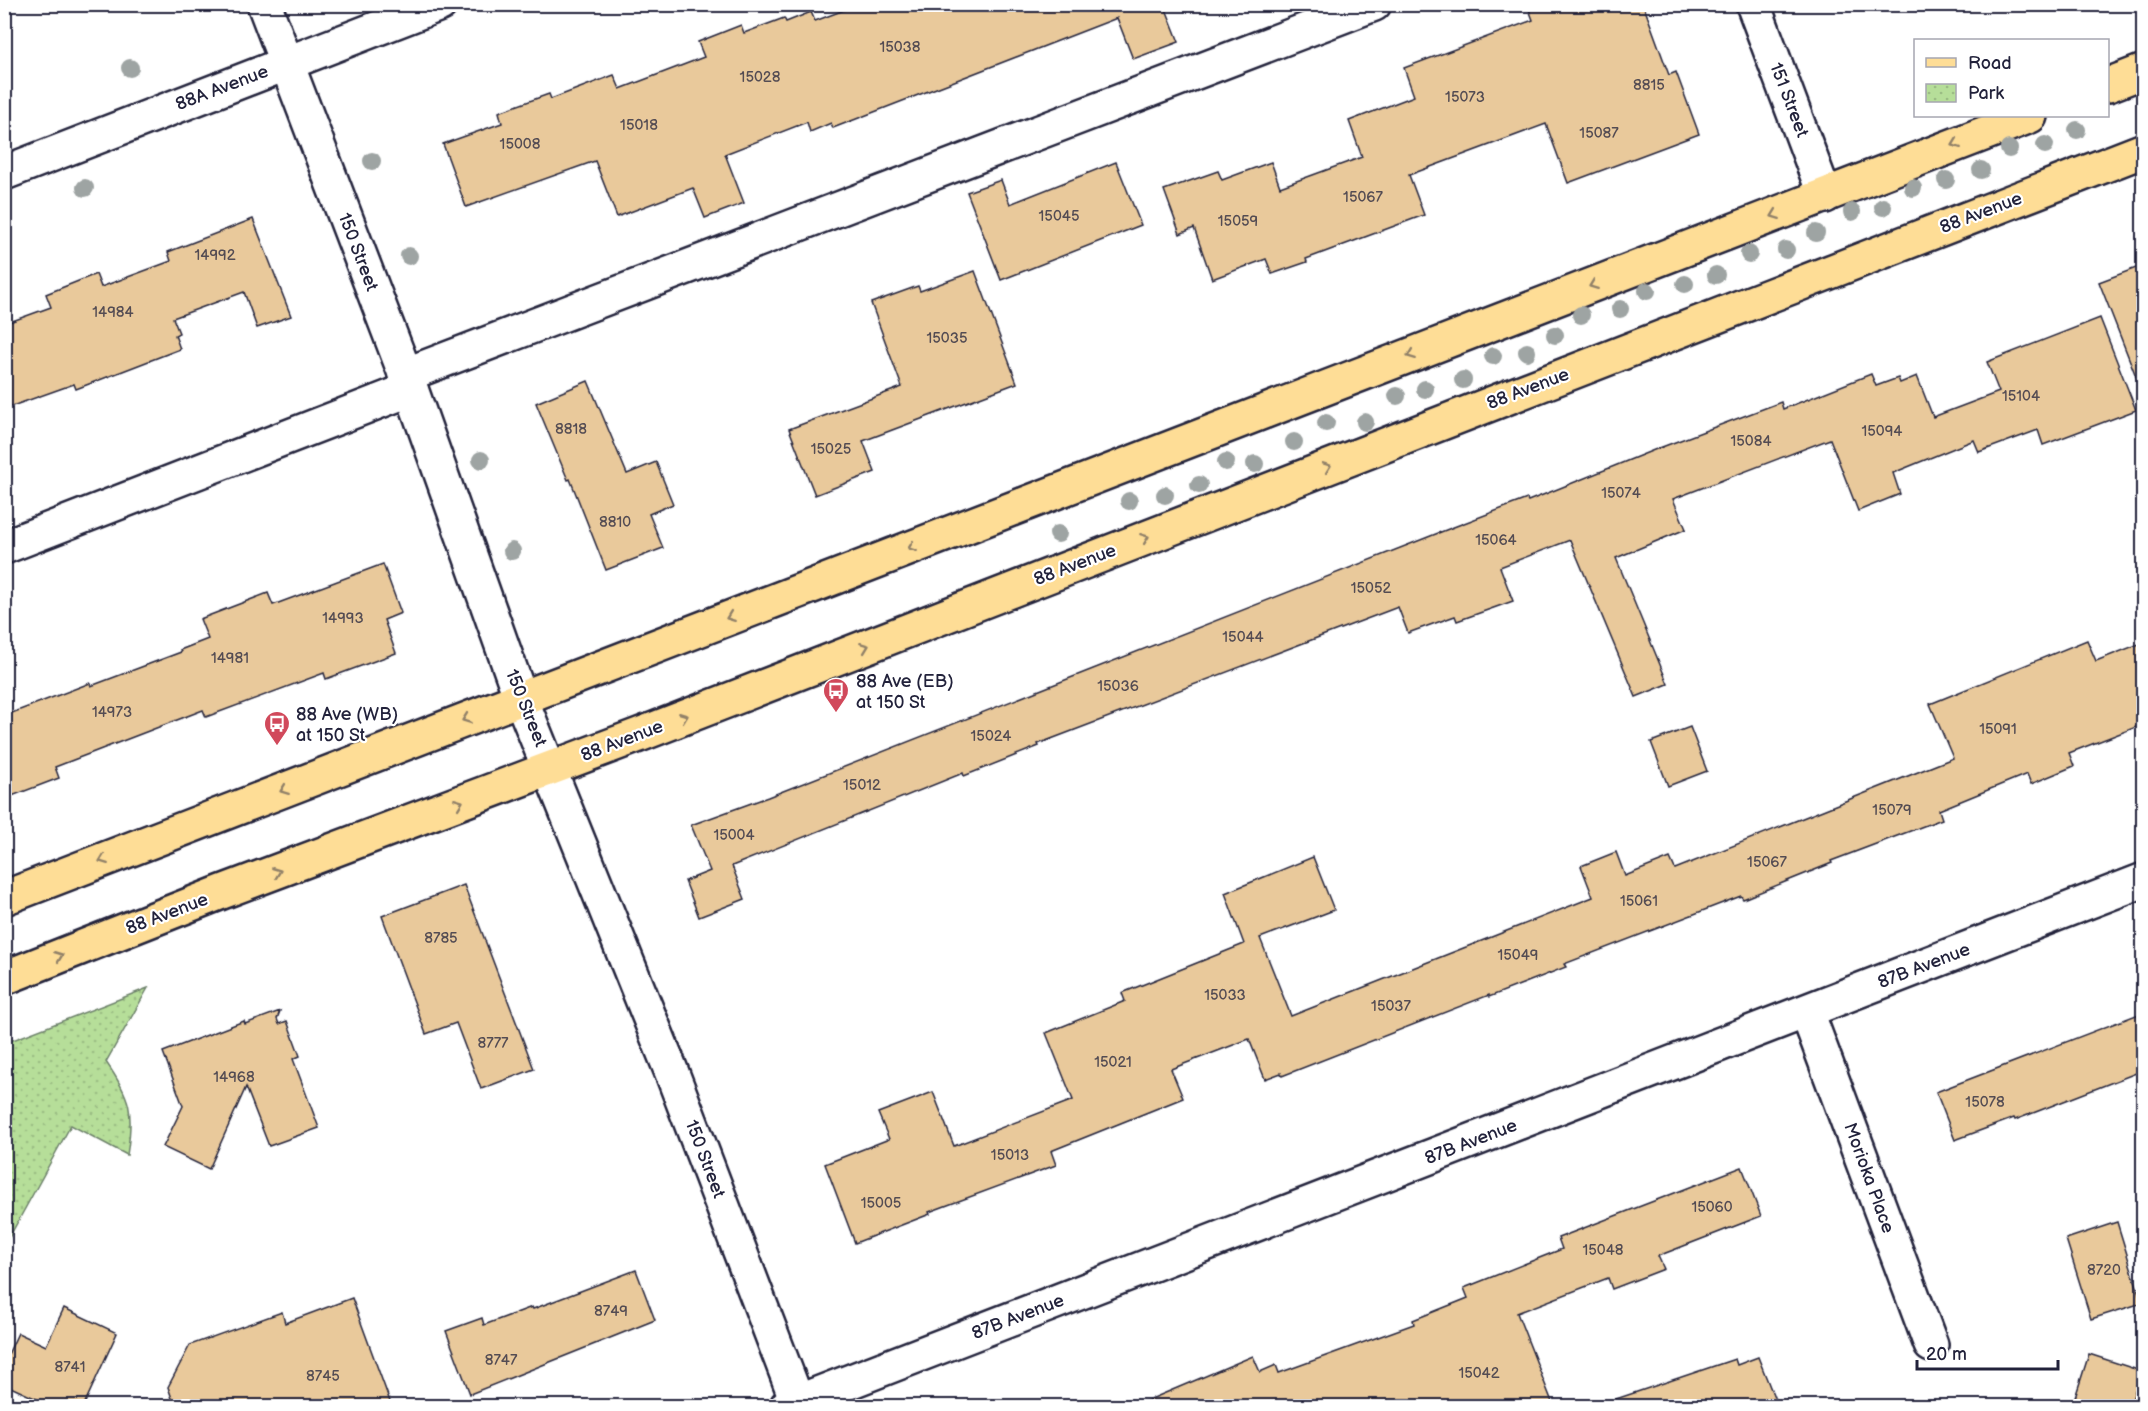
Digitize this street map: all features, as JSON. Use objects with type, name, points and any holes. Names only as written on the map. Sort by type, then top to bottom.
[{"type":"main road","points":[[2109,85],[2144,71]]},
{"type":"main road","points":[[4,898],[2027,117]]},
{"type":"main road","name":"88 Avenue","points":[[4,978],[222,892],[551,769],[2144,150]]},
{"type":"street","name":"150 Street","points":[[264,4],[408,382],[521,699],[672,1073],[795,1405]]},
{"type":"street","name":"88A Avenue","points":[[4,173],[440,4]]},
{"type":"street","points":[[4,547],[408,382],[1374,4]]},
{"type":"street","name":"151 Street","points":[[1753,4],[1825,196]]},
{"type":"street","name":"87B Avenue","points":[[795,1405],[2144,880]]},
{"type":"street","name":"Morioka Place","points":[[1807,1012],[1930,1345]]},
{"type":"green space","points":[[148,988],[106,1062],[121,1086],[128,1106],[130,1127],[127,1155],[71,1125],[5,1245],[5,1043]]},
{"type":"building","points":[[860,4],[1164,4],[1179,42],[1133,59],[1117,18],[833,128],[831,123],[810,132],[807,122],[725,154],[744,203],[705,218],[693,188],[617,217],[595,161],[466,207],[443,144],[502,123],[499,112],[549,94],[551,99],[614,75],[620,89],[704,57],[698,42],[741,25],[744,33],[784,18],[786,22],[811,12],[815,21]]},
{"type":"building","points":[[1527,4],[1643,4],[1669,75],[1676,72],[1699,134],[1568,183],[1546,124],[1409,175],[1424,215],[1272,274],[1266,259],[1212,279],[1194,228],[1180,234],[1164,190],[1218,171],[1222,180],[1271,162],[1280,187],[1362,157],[1349,121],[1414,96],[1404,68],[1533,20]]},
{"type":"building","points":[[1116,162],[1141,225],[1001,280],[967,192],[1001,180],[1010,204]]},
{"type":"building","points":[[253,219],[291,316],[257,328],[244,292],[173,318],[179,333],[175,335],[180,349],[76,389],[74,384],[4,409],[4,324],[51,307],[46,294],[96,274],[101,287],[171,261],[168,252]]},
{"type":"building","points":[[2144,265],[2144,388],[2141,389],[2099,282]]},
{"type":"building","points":[[975,271],[1017,383],[863,441],[875,472],[815,495],[789,429],[902,387],[871,303],[918,286],[920,291]]},
{"type":"building","points":[[2100,318],[2136,410],[2043,445],[2038,430],[1979,452],[1974,440],[1893,473],[1900,494],[1858,511],[1830,439],[1673,499],[1686,529],[1616,558],[1668,684],[1636,697],[1570,540],[1500,567],[1513,601],[1457,621],[1455,616],[1408,633],[1398,607],[1038,744],[1039,746],[964,776],[963,773],[732,866],[745,899],[699,917],[685,881],[710,871],[691,825],[768,797],[1451,528],[1527,499],[1528,501],[1781,402],[1783,409],[1871,374],[1876,386],[1898,378],[1900,383],[1917,376],[1933,417],[1999,392],[1987,362]]},
{"type":"building","points":[[588,381],[627,474],[656,462],[673,504],[649,514],[663,548],[606,570],[570,479],[568,480],[536,403]]},
{"type":"building","points":[[383,564],[401,613],[384,620],[396,653],[326,679],[324,673],[206,717],[203,710],[55,767],[59,778],[4,799],[4,716],[90,683],[91,686],[181,652],[180,650],[208,639],[200,619],[268,593],[273,605]]},
{"type":"building","points":[[2087,640],[2096,661],[2144,642],[2144,724],[2069,753],[2074,766],[2031,784],[2027,774],[1939,810],[1942,819],[1831,861],[1832,863],[1743,899],[1741,896],[1564,964],[1566,967],[1282,1076],[1281,1073],[1265,1079],[1249,1039],[1171,1069],[1183,1098],[1051,1151],[1056,1165],[929,1212],[930,1214],[855,1243],[825,1164],[889,1139],[878,1113],[933,1092],[954,1146],[1073,1100],[1046,1033],[1125,1001],[1122,993],[1244,944],[1225,893],[1313,857],[1334,910],[1260,938],[1291,1016],[1593,897],[1581,866],[1616,852],[1625,876],[1670,858],[1675,869],[1953,758],[1930,704]]},
{"type":"building","points":[[1690,727],[1707,771],[1668,786],[1651,742]]},
{"type":"building","points":[[464,885],[534,1069],[481,1089],[456,1023],[426,1034],[382,916]]},
{"type":"building","points":[[280,1011],[277,1019],[279,1024],[287,1021],[300,1056],[293,1059],[319,1128],[269,1146],[246,1087],[209,1169],[163,1147],[183,1106],[163,1052],[244,1021],[245,1024]]},
{"type":"building","points":[[2144,1012],[2144,1070],[2015,1120],[2014,1118],[1955,1140],[1936,1092]]},
{"type":"building","points":[[1742,1167],[1761,1216],[1658,1256],[1664,1269],[1612,1289],[1608,1278],[1517,1313],[1554,1407],[1132,1407],[1253,1356],[1260,1372],[1276,1365],[1279,1373],[1414,1324],[1413,1320],[1468,1298],[1464,1288],[1562,1249],[1558,1238]]},
{"type":"building","points":[[2117,1222],[2142,1303],[2091,1319],[2066,1239]]},
{"type":"building","points":[[636,1270],[655,1320],[470,1394],[446,1331],[482,1318],[484,1325]]},
{"type":"building","points":[[352,1298],[392,1407],[175,1407],[168,1387],[190,1345],[282,1312],[285,1323]]},
{"type":"building","points":[[64,1308],[117,1333],[83,1407],[54,1407],[4,1384],[4,1363],[18,1333],[46,1346]]},
{"type":"building","points":[[2089,1354],[2141,1371],[2130,1407],[2072,1407]]},
{"type":"building","points":[[1758,1357],[1778,1407],[1614,1407],[1613,1400],[1735,1359],[1737,1365]]},
{"type":"place","name":"88 Ave (EB) at 150 St","points":[[836,714]]},
{"type":"place","name":"88 Ave (WB) at 150 St","points":[[277,747]]}]
